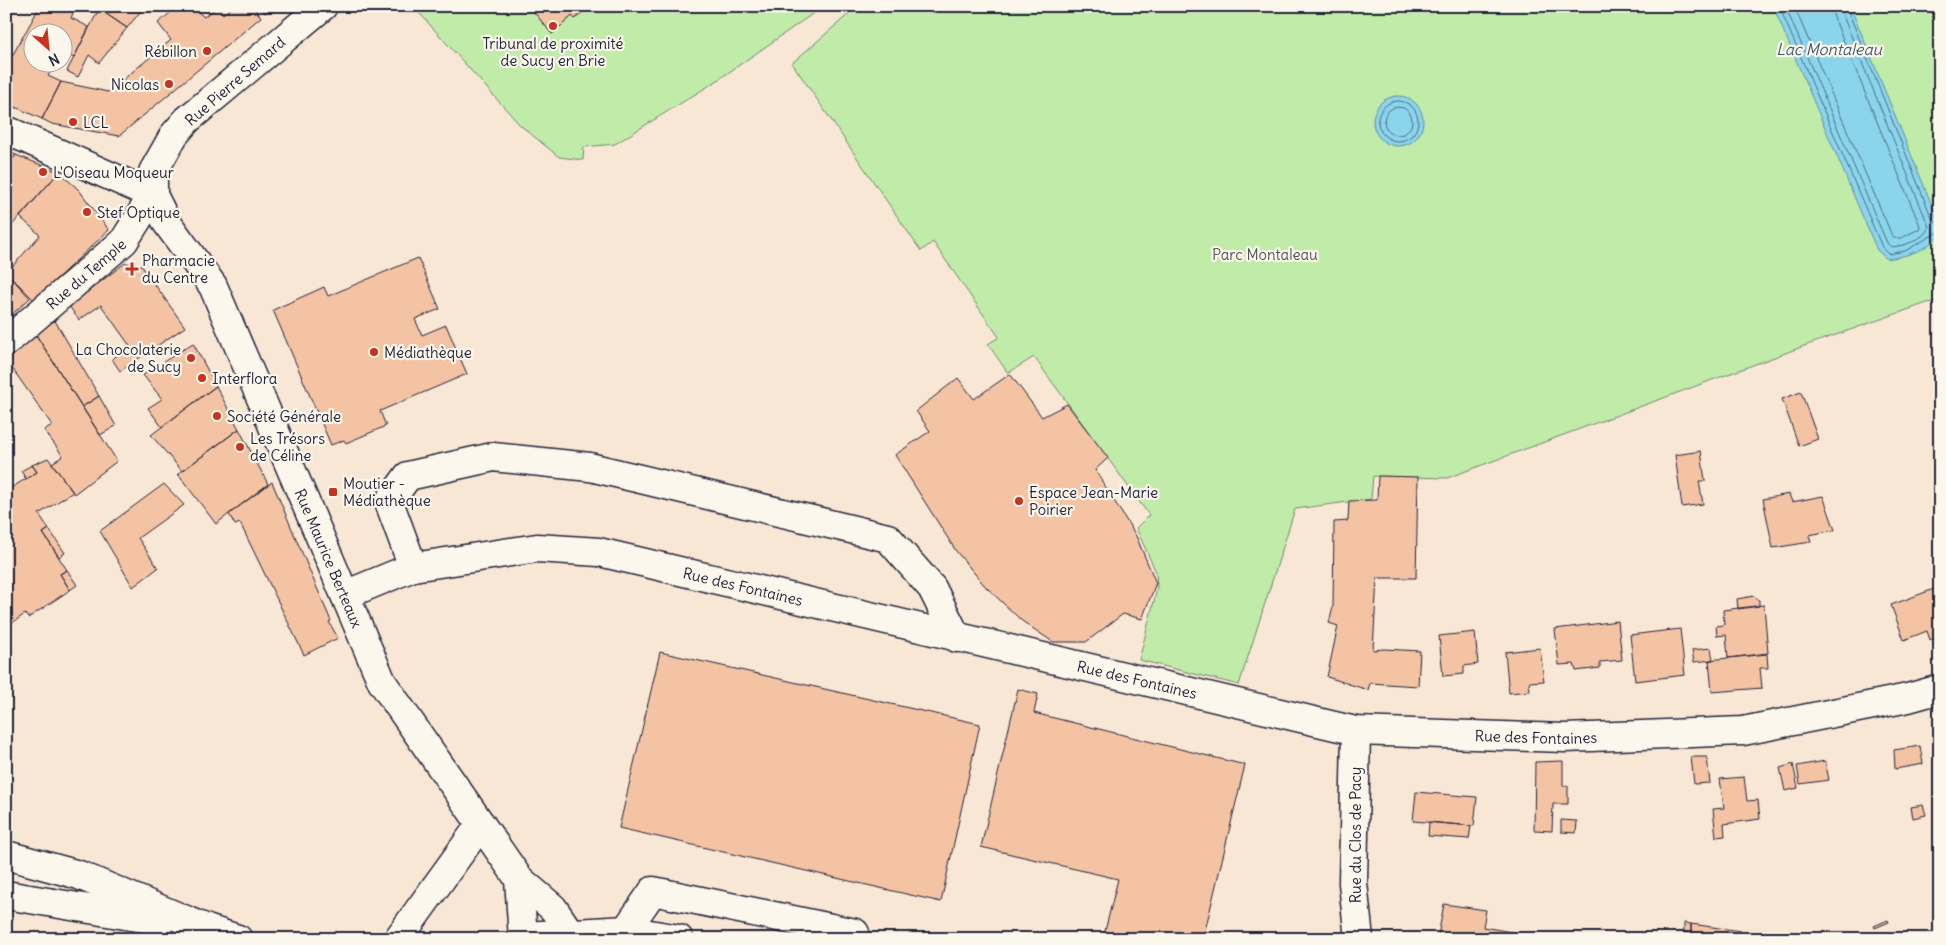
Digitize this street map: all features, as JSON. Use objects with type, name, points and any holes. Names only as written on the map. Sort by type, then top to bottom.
[{"type":"street","name":"Rue Pierre Semard","points":[[152,194],[153,172],[174,135],[187,120],[323,6]]},
{"type":"street","points":[[6,130],[152,194]]},
{"type":"street","name":"Rue du Temple","points":[[6,342],[124,241],[152,194]]},
{"type":"street","name":"Rue Maurice Berteaux","points":[[152,194],[166,223],[212,286],[382,682],[519,880],[553,908],[572,936]]},
{"type":"street","points":[[413,567],[389,502],[408,476],[493,457],[590,467],[888,538],[932,588],[957,638]]},
{"type":"street","name":"Rue des Fontaines","points":[[345,595],[413,567],[537,548],[599,552],[1356,731],[1564,738],[1743,731],[1908,698],[1940,689]]},
{"type":"street","name":"Rue du Clos de Pacy","points":[[1356,731],[1353,883],[1359,939]]},
{"type":"street","points":[[398,939],[480,824]]},
{"type":"street","points":[[6,854],[79,875],[207,929],[238,939]]},
{"type":"street","name":"Rue Maurice Berteaux","points":[[519,880],[524,937]]},
{"type":"street","points":[[626,930],[653,891],[855,933],[854,939]]},
{"type":"street","points":[[6,894],[207,929]]},
{"type":"street","points":[[524,937],[572,936],[626,930],[679,939]]},
{"type":"green space","points":[[413,6],[529,6],[552,34],[572,16],[575,19],[590,6],[815,6],[818,10],[715,82],[615,144],[584,147],[583,160],[559,157],[520,125]]},
{"type":"green space","name":"Parc Montaleau","points":[[858,6],[1940,6],[1940,301],[1927,303],[1807,345],[1447,478],[1373,476],[1371,499],[1295,509],[1239,685],[1139,660],[1157,589],[1156,572],[1136,528],[1149,515],[1034,357],[1008,373],[988,344],[999,337],[933,242],[921,251],[792,63]]},
{"type":"water","name":"Lac Montaleau","points":[[1773,6],[1850,6],[1938,220],[1939,235],[1922,249],[1887,259],[1877,250]]},
{"type":"water","points":[[1398,96],[1408,98],[1416,103],[1421,111],[1423,121],[1421,131],[1416,139],[1408,144],[1398,146],[1388,144],[1380,139],[1375,131],[1373,121],[1375,111],[1380,103],[1388,98]]},
{"type":"building","points":[[40,6],[76,6],[71,18],[89,27],[74,58],[72,57],[72,22],[31,22]]},
{"type":"building","points":[[100,6],[145,6],[127,28],[99,9]]},
{"type":"building","points":[[174,6],[191,6],[204,17],[216,8],[215,6],[225,6],[220,10],[223,14],[234,6],[253,6],[261,17],[119,136],[52,124],[42,119],[61,82],[108,92],[171,40],[158,23],[176,8]]},
{"type":"building","points":[[260,6],[274,6],[265,13]]},
{"type":"building","name":"Tribunal de proximité de Sucy en Brie","points":[[529,6],[590,6],[575,19],[572,16],[552,34]]},
{"type":"building","points":[[99,9],[127,28],[99,63],[89,55],[78,77],[69,72],[72,72],[72,61]]},
{"type":"building","points":[[22,38],[22,72],[51,72],[48,76],[61,82],[42,119],[6,103],[6,67]]},
{"type":"building","points":[[6,51],[13,54],[6,67]]},
{"type":"building","points":[[6,151],[16,155],[6,166]]},
{"type":"building","points":[[16,155],[59,172],[7,231],[6,166]]},
{"type":"building","points":[[59,172],[79,190],[109,230],[34,300],[6,272],[6,261],[12,267],[40,235],[20,217]]},
{"type":"building","points":[[6,236],[10,241],[12,249],[6,255]]},
{"type":"building","name":"Médiathèque","points":[[418,258],[440,309],[415,319],[422,335],[446,325],[467,374],[380,411],[386,426],[346,443],[344,440],[331,445],[273,310],[324,287],[328,296]]},
{"type":"building","points":[[125,263],[141,265],[185,327],[120,371],[112,359],[130,346],[101,305],[79,320],[69,306]]},
{"type":"building","points":[[6,272],[30,298],[6,320]]},
{"type":"building","points":[[54,319],[99,396],[82,407],[36,335]]},
{"type":"building","points":[[36,335],[117,461],[74,494],[52,463],[63,456],[44,430],[52,425],[7,361]]},
{"type":"building","points":[[193,343],[216,386],[162,427],[148,408],[162,399],[143,375]]},
{"type":"building","name":"Espace Jean-Marie Poirier","points":[[1010,374],[1042,417],[1067,404],[1108,458],[1095,470],[1136,536],[1156,583],[1142,619],[1123,614],[1086,642],[1053,642],[1022,621],[985,586],[956,551],[895,455],[930,431],[916,411],[958,378],[974,399]]},
{"type":"building","points":[[216,386],[239,429],[182,471],[151,435]]},
{"type":"building","points":[[1801,392],[1818,439],[1799,446],[1782,399]]},
{"type":"building","points":[[99,396],[116,426],[100,435],[82,407]]},
{"type":"building","points":[[239,429],[268,484],[216,524],[178,474]]},
{"type":"building","points":[[1701,451],[1705,481],[1699,481],[1703,504],[1682,507],[1675,455]]},
{"type":"building","points":[[48,458],[73,492],[39,514],[49,529],[43,533],[67,570],[60,574],[70,590],[28,618],[25,614],[6,627],[6,491],[37,472],[32,465]]},
{"type":"building","points":[[32,465],[37,472],[26,479],[21,471]]},
{"type":"building","points":[[1378,476],[1418,477],[1416,578],[1377,578],[1373,650],[1420,651],[1418,686],[1370,683],[1368,690],[1327,677],[1338,626],[1329,623],[1333,606],[1334,522],[1348,521],[1349,501],[1377,500]]},
{"type":"building","points":[[272,482],[331,621],[329,622],[338,638],[304,655],[240,523],[235,525],[229,514]]},
{"type":"building","points":[[164,484],[184,505],[138,538],[158,568],[133,587],[100,531]]},
{"type":"building","points":[[1789,494],[1792,502],[1823,496],[1835,530],[1809,535],[1811,542],[1773,548],[1763,499]]},
{"type":"building","points":[[49,529],[65,553],[59,557],[43,533]]},
{"type":"building","points":[[67,570],[77,585],[70,590],[60,574]]},
{"type":"building","points":[[1934,589],[1940,604],[1940,636],[1930,640],[1927,631],[1904,640],[1891,605]]},
{"type":"building","points":[[1754,596],[1759,600],[1759,606],[1738,609],[1737,599]]},
{"type":"building","points":[[1764,605],[1768,653],[1728,658],[1726,635],[1717,636],[1716,626],[1724,625],[1723,610]]},
{"type":"building","points":[[1618,621],[1622,660],[1600,662],[1600,668],[1576,671],[1574,664],[1559,665],[1555,629]]},
{"type":"building","points":[[1680,629],[1685,675],[1635,681],[1630,635]]},
{"type":"building","points":[[1475,632],[1478,664],[1464,666],[1464,674],[1443,676],[1439,636]]},
{"type":"building","points":[[1540,648],[1544,681],[1529,682],[1530,691],[1509,693],[1505,652]]},
{"type":"building","points":[[1711,648],[1713,660],[1694,662],[1692,650]]},
{"type":"building","points":[[660,652],[980,724],[941,902],[619,828]]},
{"type":"building","points":[[1767,654],[1768,668],[1760,668],[1762,688],[1712,692],[1709,660]]},
{"type":"building","points":[[1018,689],[1038,694],[1034,713],[1245,765],[1203,939],[1103,939],[1118,879],[981,847]]},
{"type":"building","points":[[1920,746],[1923,764],[1895,769],[1894,750]]},
{"type":"building","points":[[1691,757],[1707,757],[1710,783],[1694,784]]},
{"type":"building","points":[[1563,761],[1563,786],[1568,786],[1568,804],[1553,804],[1552,831],[1534,830],[1535,762]]},
{"type":"building","points":[[1825,761],[1829,780],[1800,784],[1797,766]]},
{"type":"building","points":[[1793,764],[1798,788],[1785,791],[1780,768]]},
{"type":"building","points":[[1744,777],[1747,801],[1758,800],[1760,819],[1724,824],[1725,836],[1716,837],[1713,809],[1724,808],[1720,779]]},
{"type":"building","points":[[1416,792],[1477,797],[1474,826],[1413,821]]},
{"type":"building","points":[[1923,805],[1926,815],[1913,818],[1911,807]]},
{"type":"building","points":[[1561,820],[1577,821],[1576,833],[1561,832]]},
{"type":"building","points":[[1429,822],[1471,826],[1469,839],[1428,836]]},
{"type":"building","points":[[1444,904],[1486,910],[1483,927],[1517,933],[1520,939],[1454,939],[1438,936]]},
{"type":"building","points":[[1888,920],[1889,922],[1875,928],[1874,926]]},
{"type":"building","points":[[1684,923],[1691,924],[1691,934],[1684,933]]},
{"type":"building","points":[[1691,924],[1741,931],[1740,939],[1696,939],[1696,935],[1691,934]]},
{"type":"place","name":"Tribunal de proximité de Sucy en Brie","points":[[553,26]]},
{"type":"place","name":"Rébillon","points":[[207,51]]},
{"type":"place","name":"Nicolas","points":[[169,84]]},
{"type":"place","name":"LCL","points":[[73,122]]},
{"type":"place","name":"L'Oiseau Moqueur","points":[[43,172]]},
{"type":"place","name":"Stef Optique","points":[[87,212]]},
{"type":"place","name":"Pharmacie du Centre","points":[[132,269]]},
{"type":"place","name":"Médiathèque","points":[[374,352]]},
{"type":"place","name":"La Chocolaterie de Sucy","points":[[191,358]]},
{"type":"place","name":"Interflora","points":[[202,378]]},
{"type":"place","name":"Société Générale","points":[[217,416]]},
{"type":"place","name":"Les Trésors de Céline","points":[[240,447]]},
{"type":"place","name":"Moutier - Médiathèque","points":[[333,492]]},
{"type":"place","name":"Espace Jean-Marie Poirier","points":[[1019,501]]}]
